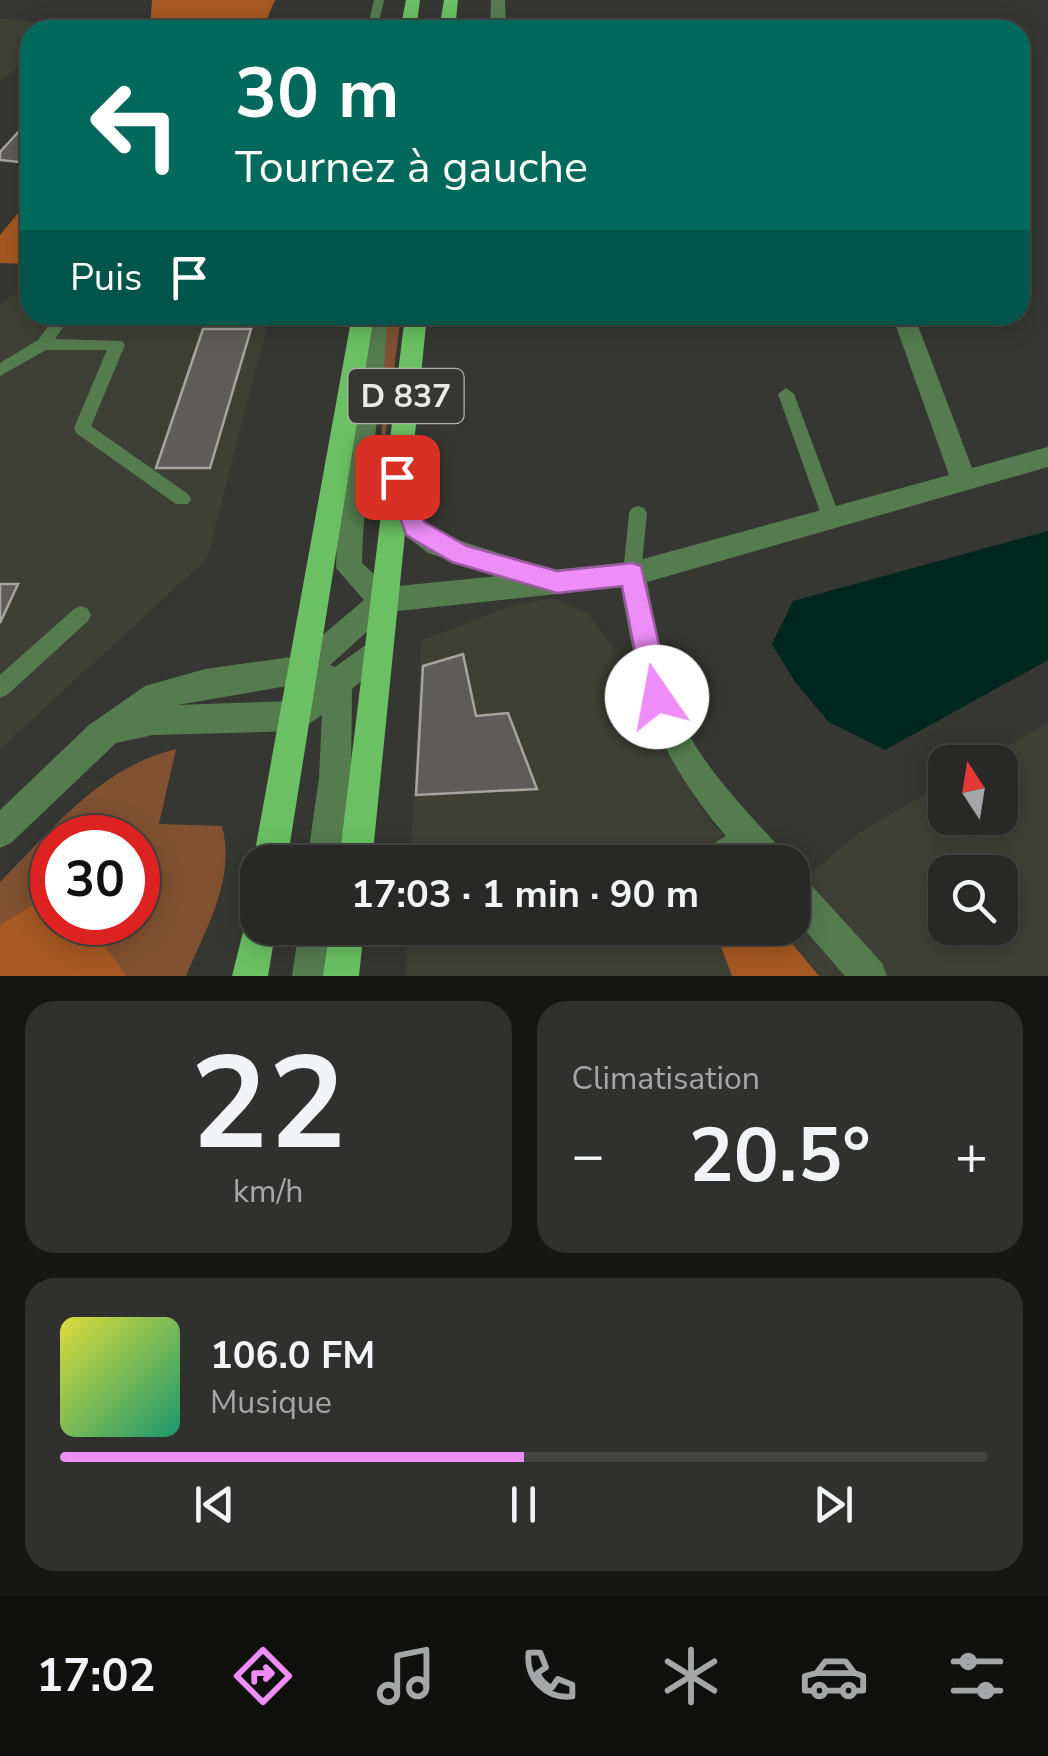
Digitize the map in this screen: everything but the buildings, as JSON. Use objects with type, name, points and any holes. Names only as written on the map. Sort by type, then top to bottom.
[{"type":"main road","name":"D 837","points":[[273,845],[361,325]]},
{"type":"main road","name":"D 837","points":[[357,845],[415,325]]},
{"type":"main road","points":[[250,976],[255,945]]},
{"type":"main road","points":[[342,976],[345,945]]},
{"type":"street","points":[[375,325],[372,386],[348,536],[349,568],[382,600]]},
{"type":"street","points":[[907,325],[964,481]]},
{"type":"street","points":[[0,832],[100,736],[154,696],[305,668],[382,600],[632,574],[1048,457]]},
{"type":"street","points":[[397,477],[415,528],[437,545],[557,582]]},
{"type":"street","points":[[632,574],[657,697],[684,755],[754,845]]},
{"type":"street","points":[[100,736],[153,720],[298,716],[378,649]]},
{"type":"street","points":[[305,668],[338,682]]},
{"type":"street","points":[[326,845],[335,778],[338,682]]},
{"type":"street","points":[[810,910],[868,976]]},
{"type":"street","points":[[310,976],[314,945]]},
{"type":"lane","points":[[0,370],[38,349],[56,325]]},
{"type":"lane","points":[[38,349],[117,346],[82,428],[182,499]]},
{"type":"lane","points":[[786,394],[832,520]]},
{"type":"lane","points":[[632,574],[638,513]]},
{"type":"lane","points":[[0,688],[81,615]]},
{"type":"lane","points":[[731,845],[746,836]]},
{"type":"shaded area","points":[[152,0],[275,0],[266,20],[151,20]]},
{"type":"shaded area","points":[[0,18],[20,20],[20,66],[0,81]]},
{"type":"shaded area","points":[[20,211],[20,264],[0,263],[0,235]]},
{"type":"shaded area","points":[[20,290],[20,325],[267,325],[207,559],[0,749],[0,304]]},
{"type":"shaded area","points":[[384,325],[400,325],[381,470]]},
{"type":"shaded area","points":[[1048,531],[1048,660],[885,750],[829,722],[795,682],[772,644],[793,601]]},
{"type":"shaded area","points":[[553,598],[589,614],[616,652],[651,728],[707,817],[732,845],[412,845],[421,641],[510,606]]},
{"type":"shaded area","points":[[1048,723],[1048,976],[406,976],[407,945],[810,945],[810,874],[860,832],[928,793],[928,835],[1018,835],[1018,745],[1009,745]]},
{"type":"shaded area","points":[[176,749],[160,820],[160,815],[65,815],[101,785],[124,770]]},
{"type":"shaded area","points":[[160,824],[222,826],[222,884],[186,976],[0,976],[0,882],[30,851],[30,945],[160,945]]},
{"type":"shaded area","points":[[30,907],[30,945],[104,945],[126,976],[0,976],[0,925]]},
{"type":"shaded area","points":[[720,945],[793,945],[819,976],[732,976]]},
{"type":"route","points":[[397,477],[415,528],[437,545],[460,555],[557,582],[632,574],[657,697]]}]
